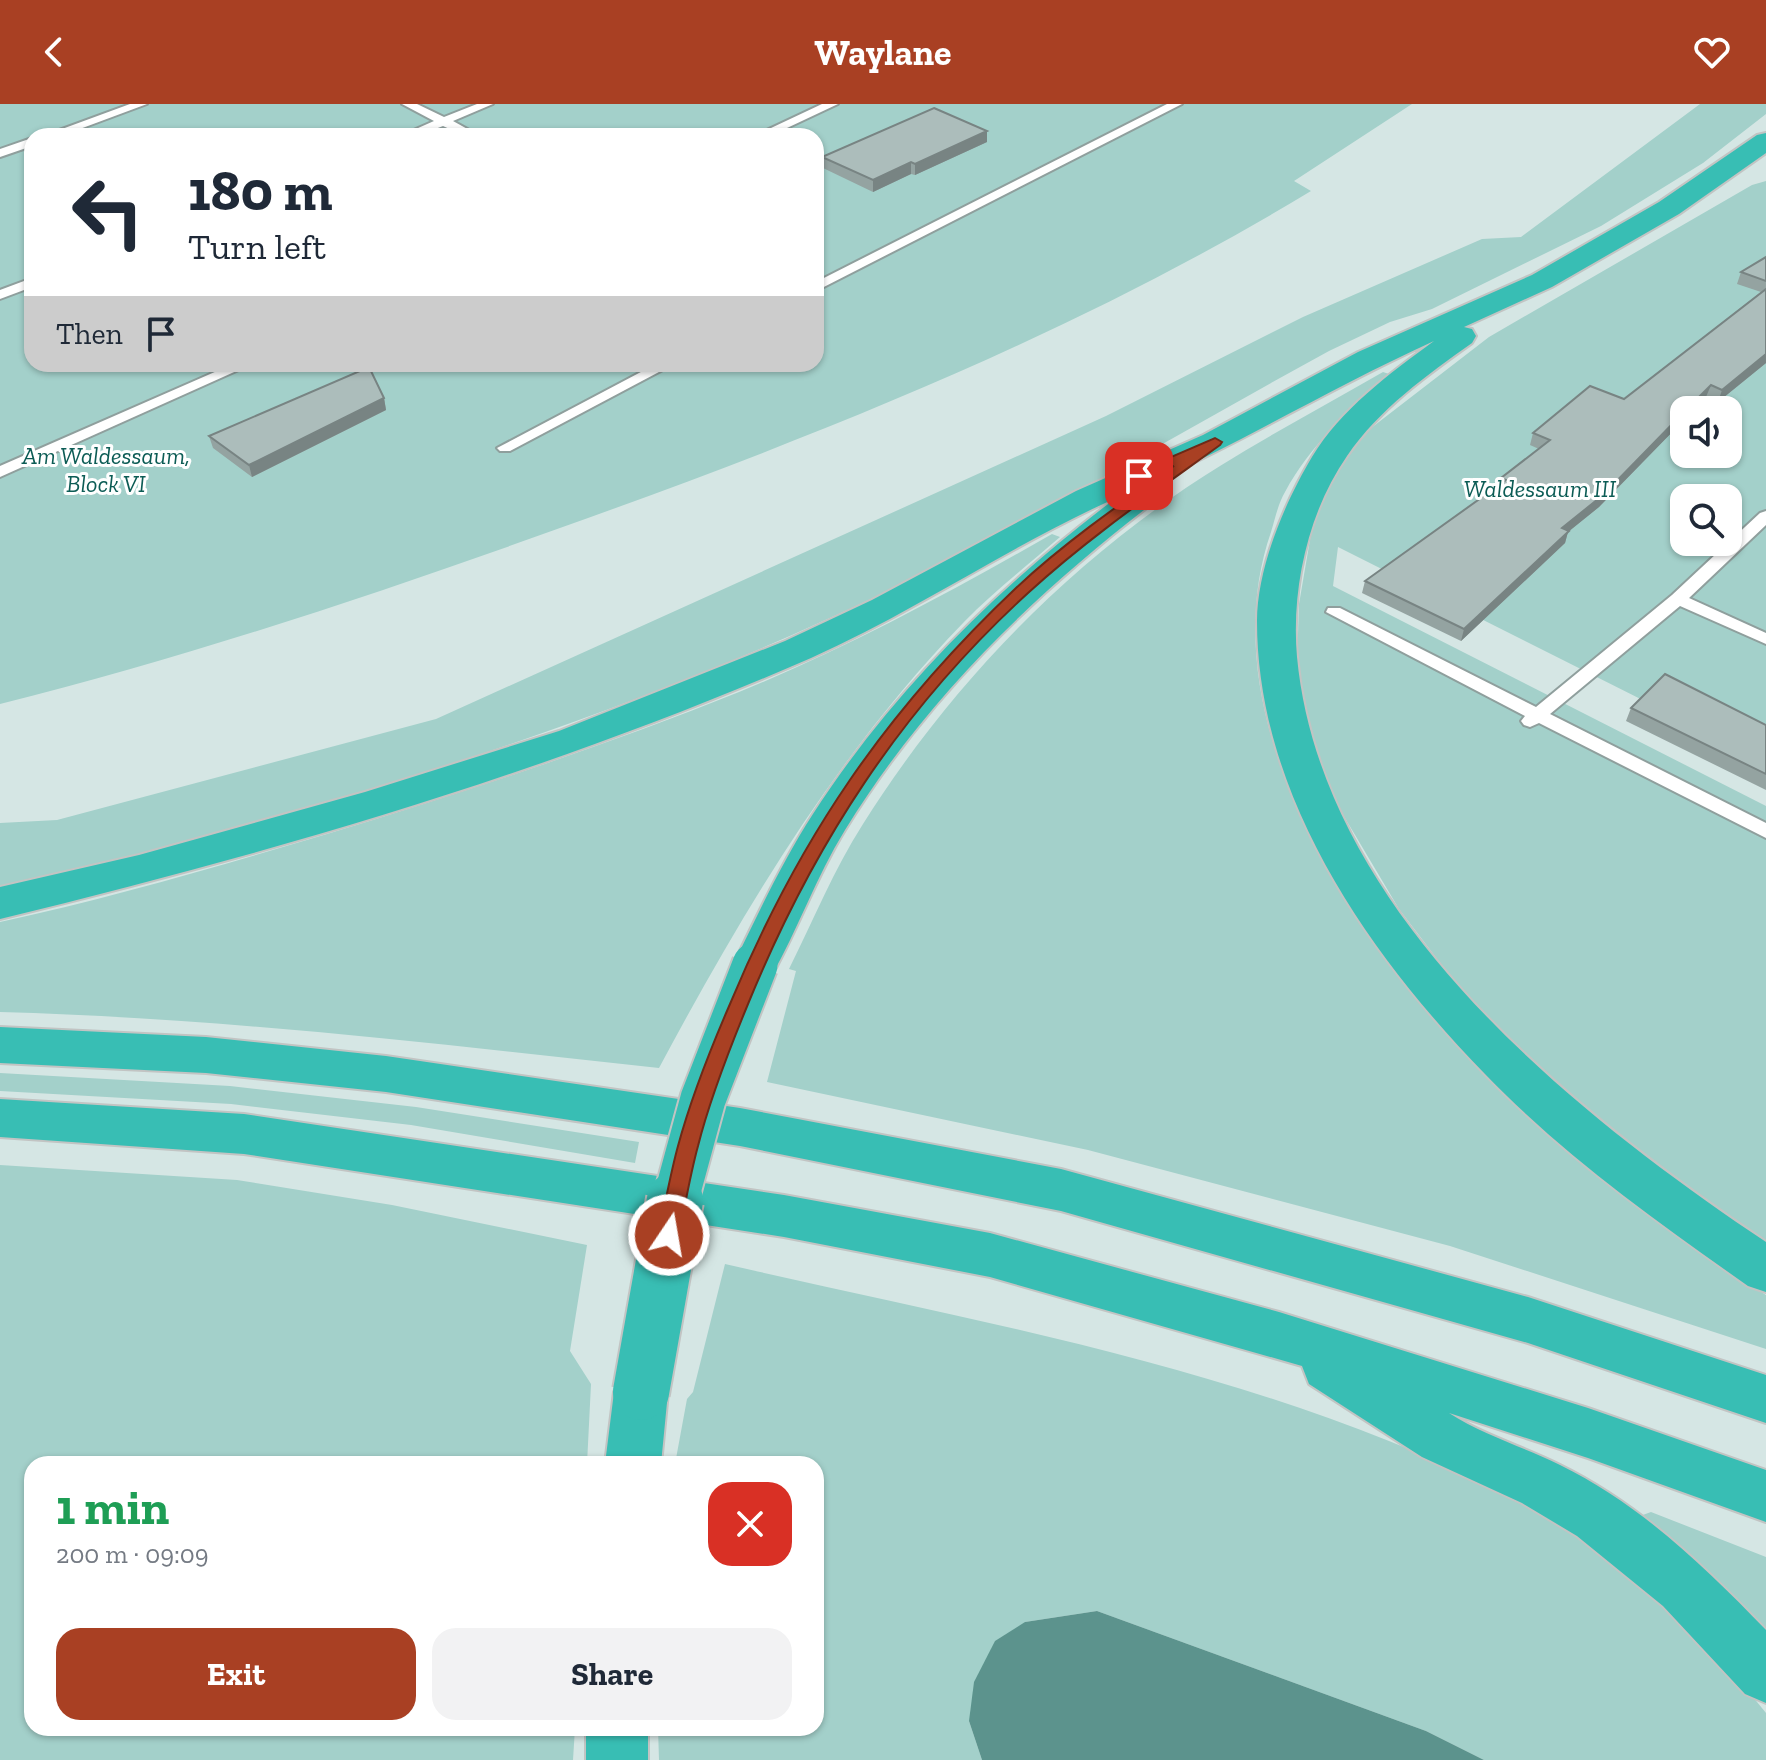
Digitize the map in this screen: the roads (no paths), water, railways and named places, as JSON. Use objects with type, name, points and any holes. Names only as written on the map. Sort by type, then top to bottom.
[{"type":"highway","points":[[0,903],[261,837],[573,740],[798,649],[898,601],[1088,498],[1215,442],[1369,359],[1542,281],[1607,247],[1766,141]]},
{"type":"highway","points":[[1542,281],[1405,377],[1348,432],[1313,483],[1294,520],[1281,560],[1275,607],[1275,656],[1284,713],[1301,770],[1334,843],[1381,920],[1435,990],[1503,1062],[1587,1138],[1676,1209],[1766,1270]]},
{"type":"highway","points":[[634,1456],[662,1265],[688,1145],[722,1046],[755,965],[794,883],[838,807],[881,745],[930,685],[1023,590],[1108,519],[1215,442]]},
{"type":"highway","points":[[0,1045],[206,1055],[386,1074],[740,1127],[1030,1184],[1286,1250],[1528,1320],[1766,1399]]},
{"type":"highway","points":[[0,1118],[244,1134],[784,1216],[990,1255],[1279,1335],[1588,1433],[1766,1496]]},
{"type":"highway","points":[[1279,1335],[1442,1439],[1542,1484],[1597,1517],[1684,1586],[1766,1673]]},
{"type":"highway","points":[[617,1736],[617,1760]]},
{"type":"lane","points":[[72,128],[141,104]]},
{"type":"lane","points":[[408,104],[458,128]]},
{"type":"lane","points":[[426,128],[487,104]]},
{"type":"lane","points":[[778,128],[832,104]]},
{"type":"lane","points":[[824,283],[1176,104]]},
{"type":"lane","points":[[0,153],[24,145]]},
{"type":"lane","points":[[0,295],[24,285]]},
{"type":"lane","points":[[0,472],[227,372]]},
{"type":"lane","points":[[505,448],[652,372]]},
{"type":"lane","points":[[1532,719],[1678,599],[1766,516]]},
{"type":"lane","points":[[1678,599],[1766,639]]},
{"type":"lane","points":[[1334,612],[1532,719],[1766,831]]},
{"type":"park label","name":"Am Waldessaum, Block VI","points":[[106,470]]},
{"type":"park label","name":"Waldessaum III","points":[[1540,489]]}]
